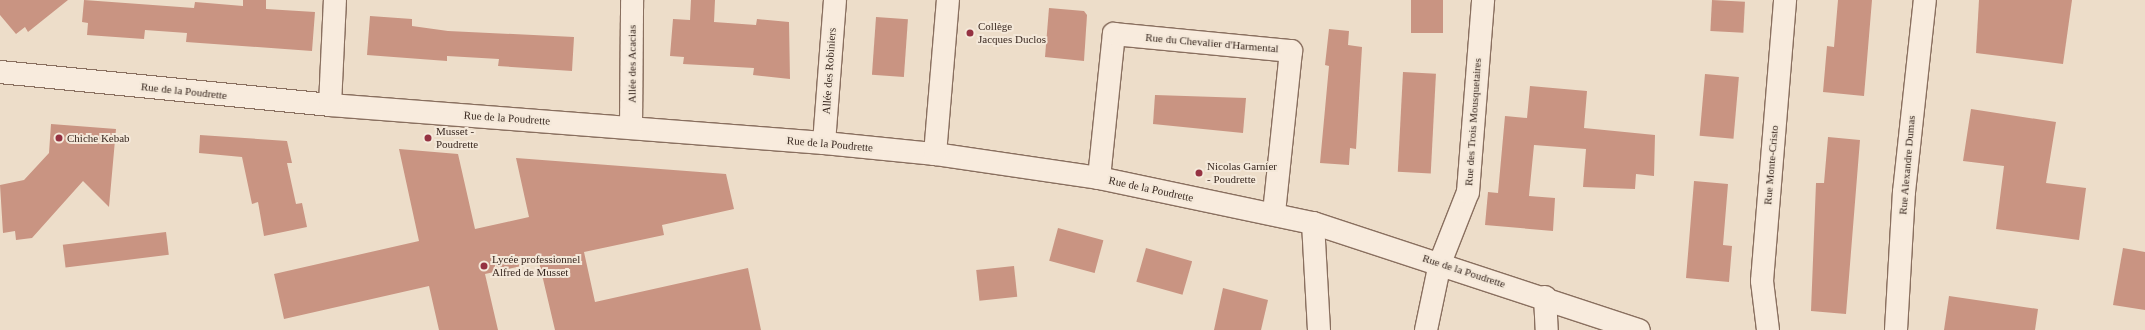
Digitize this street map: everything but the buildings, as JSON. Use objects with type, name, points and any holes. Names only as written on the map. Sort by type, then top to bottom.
[{"type":"street","points":[[330,106],[335,0]]},
{"type":"street","name":"Allée des Acacias","points":[[631,127],[632,0]]},
{"type":"street","name":"Allée des Robiniers","points":[[824,143],[835,0]]},
{"type":"street","points":[[935,154],[948,0]]},
{"type":"street","name":"Rue des Trois Mousquetaires","points":[[1426,330],[1440,263],[1468,192],[1483,0]]},
{"type":"street","name":"Rue Monte-Cristo","points":[[1768,330],[1762,281],[1784,0]]},
{"type":"street","name":"Rue Alexandre Dumas","points":[[1896,330],[1904,192],[1925,0]]},
{"type":"street","name":"Rue du Chevalier d'Harmental","points":[[1099,178],[1114,34],[1291,50],[1274,214]]},
{"type":"street","name":"Rue de la Poudrette","points":[[0,72],[330,106],[631,127],[824,143],[935,154],[1099,178],[1313,223],[1545,297],[1639,330]]},
{"type":"street","points":[[1313,223],[1319,330]]},
{"type":"street","points":[[1545,297],[1547,330]]},
{"type":"place","name":"Collège Jacques Duclos","points":[[970,33]]},
{"type":"place","name":"Chiche Kebab","points":[[59,138]]},
{"type":"place","name":"Musset - Poudrette","points":[[428,138]]},
{"type":"place","name":"Nicolas Garnier - Poudrette","points":[[1199,173]]},
{"type":"place","name":"Lycée professionnel Alfred de Musset","points":[[484,266]]}]
